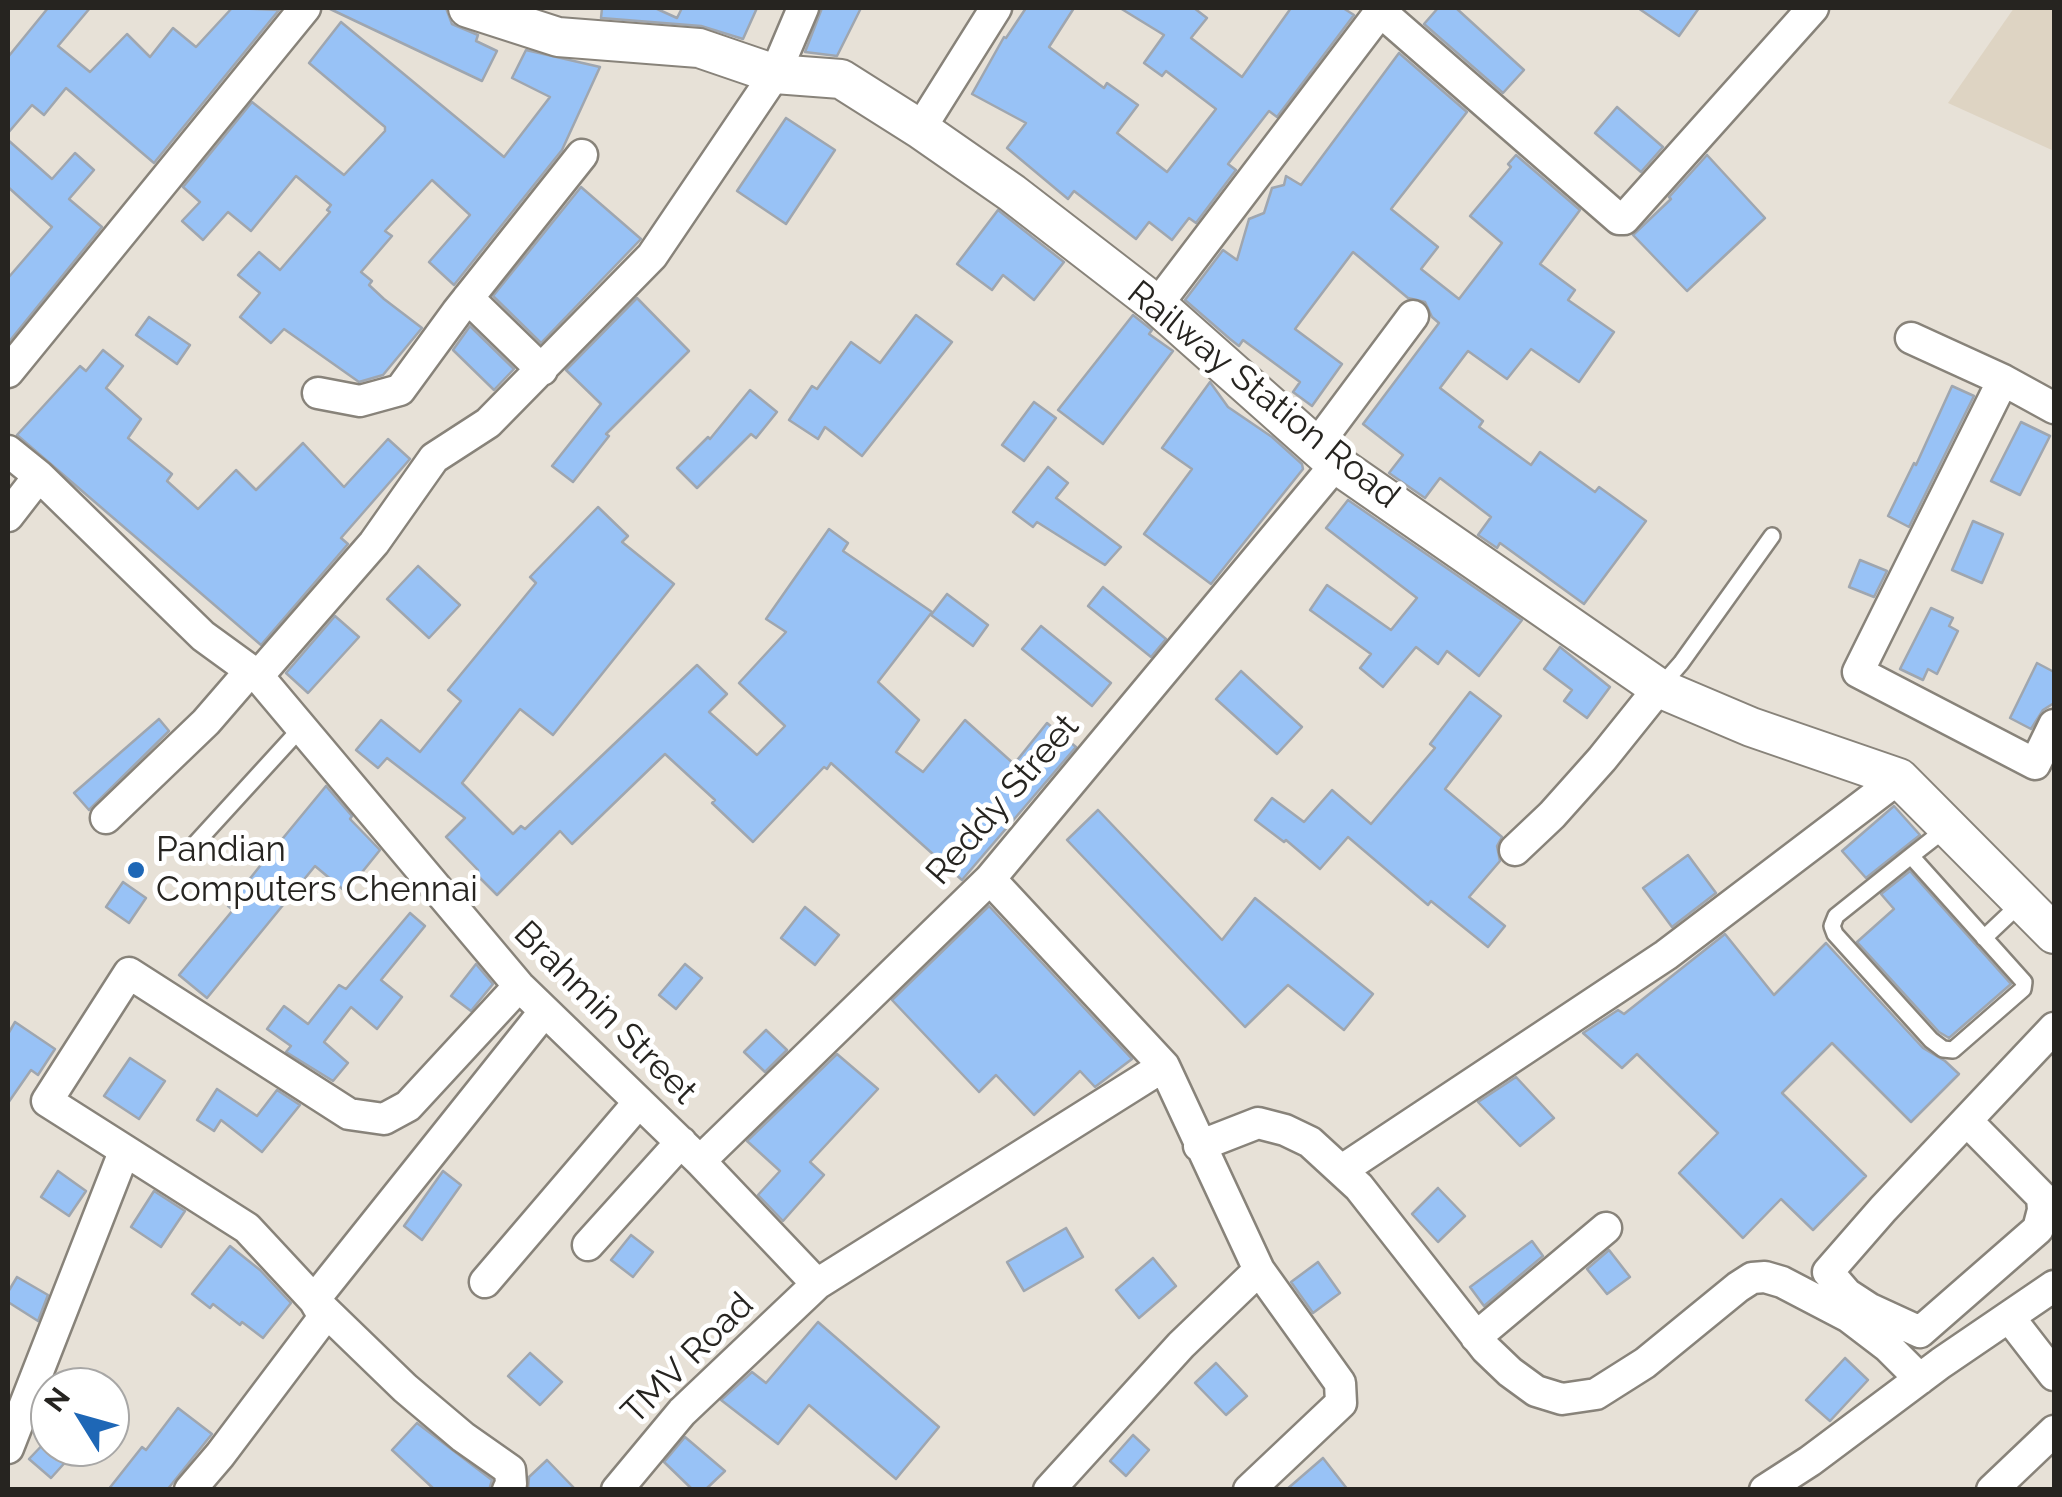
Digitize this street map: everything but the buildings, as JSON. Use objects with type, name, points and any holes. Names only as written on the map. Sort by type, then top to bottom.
[{"type":"street","points":[[8,372],[305,8]]},
{"type":"street","name":"Railway Station Road","points":[[468,8],[558,37],[699,48],[775,74],[841,79],[1012,193],[1156,305],[1326,455],[1659,688],[1751,727],[1899,778],[2054,934]]},
{"type":"street","points":[[106,818],[254,673],[374,543],[434,458],[488,423],[652,256],[775,74],[803,8]]},
{"type":"street","points":[[920,129],[996,8]]},
{"type":"street","points":[[1156,305],[1381,9],[1624,220],[1814,8]]},
{"type":"street","points":[[318,393],[360,401],[400,390],[582,154]]},
{"type":"street","points":[[468,298],[542,370]]},
{"type":"street","name":"Reddy Street","points":[[588,1245],[990,879],[1326,455],[1413,316]]},
{"type":"street","points":[[1911,338],[2054,408]]},
{"type":"street","points":[[2003,380],[1858,672],[2045,770],[2054,725]]},
{"type":"street","name":"Brahmin Street","points":[[8,451],[39,476],[203,636],[254,673],[519,986],[690,1152],[816,1284]]},
{"type":"street","points":[[8,516],[39,476]]},
{"type":"street","points":[[1515,850],[1552,815],[1659,688]]},
{"type":"street","points":[[1342,1170],[1666,955],[1899,778]]},
{"type":"street","points":[[990,879],[1164,1066],[1259,1270],[1340,1384],[1342,1403],[1249,1490]]},
{"type":"street","points":[[508,1490],[510,1470],[405,1388],[314,1300],[248,1228],[47,1101],[128,974],[350,1114],[384,1119],[408,1106],[519,986]]},
{"type":"street","points":[[314,1300],[544,1012]]},
{"type":"street","points":[[1967,1122],[2042,1197],[2043,1210],[2038,1230],[1920,1332],[1847,1294],[1828,1272],[2054,1028]]},
{"type":"street","name":"TMV Road","points":[[617,1490],[682,1412],[816,1284],[1164,1066]]},
{"type":"street","points":[[485,1282],[639,1102]]},
{"type":"street","points":[[1199,1146],[1258,1123],[1310,1142],[1369,1200],[1476,1336],[1510,1372],[1536,1390],[1562,1399],[1596,1394],[1645,1363],[1738,1287],[1752,1278],[1765,1277],[1849,1317],[1887,1346],[1920,1379]]},
{"type":"street","points":[[8,1448],[124,1152]]},
{"type":"street","points":[[1476,1336],[1606,1228]]},
{"type":"street","points":[[1048,1490],[1181,1345],[1259,1270]]},
{"type":"street","points":[[1765,1490],[1810,1462],[2054,1286]]},
{"type":"street","points":[[190,1490],[324,1317],[314,1300]]},
{"type":"street","points":[[2009,1317],[2054,1373]]},
{"type":"street","points":[[1992,1490],[2054,1431]]},
{"type":"lane","points":[[1659,688],[1772,536]]},
{"type":"lane","points":[[185,855],[302,728]]},
{"type":"lane","points":[[1910,856],[2024,982],[2023,989],[1953,1050],[1942,1049],[1835,934],[1832,926],[1836,916],[1910,856],[1948,827]]},
{"type":"lane","points":[[1984,938],[2022,902]]},
{"type":"shaded area","points":[[2014,8],[2054,8],[2054,151],[1948,103]]},
{"type":"place","name":"Pandian Computers Chennai","points":[[136,870]]}]
